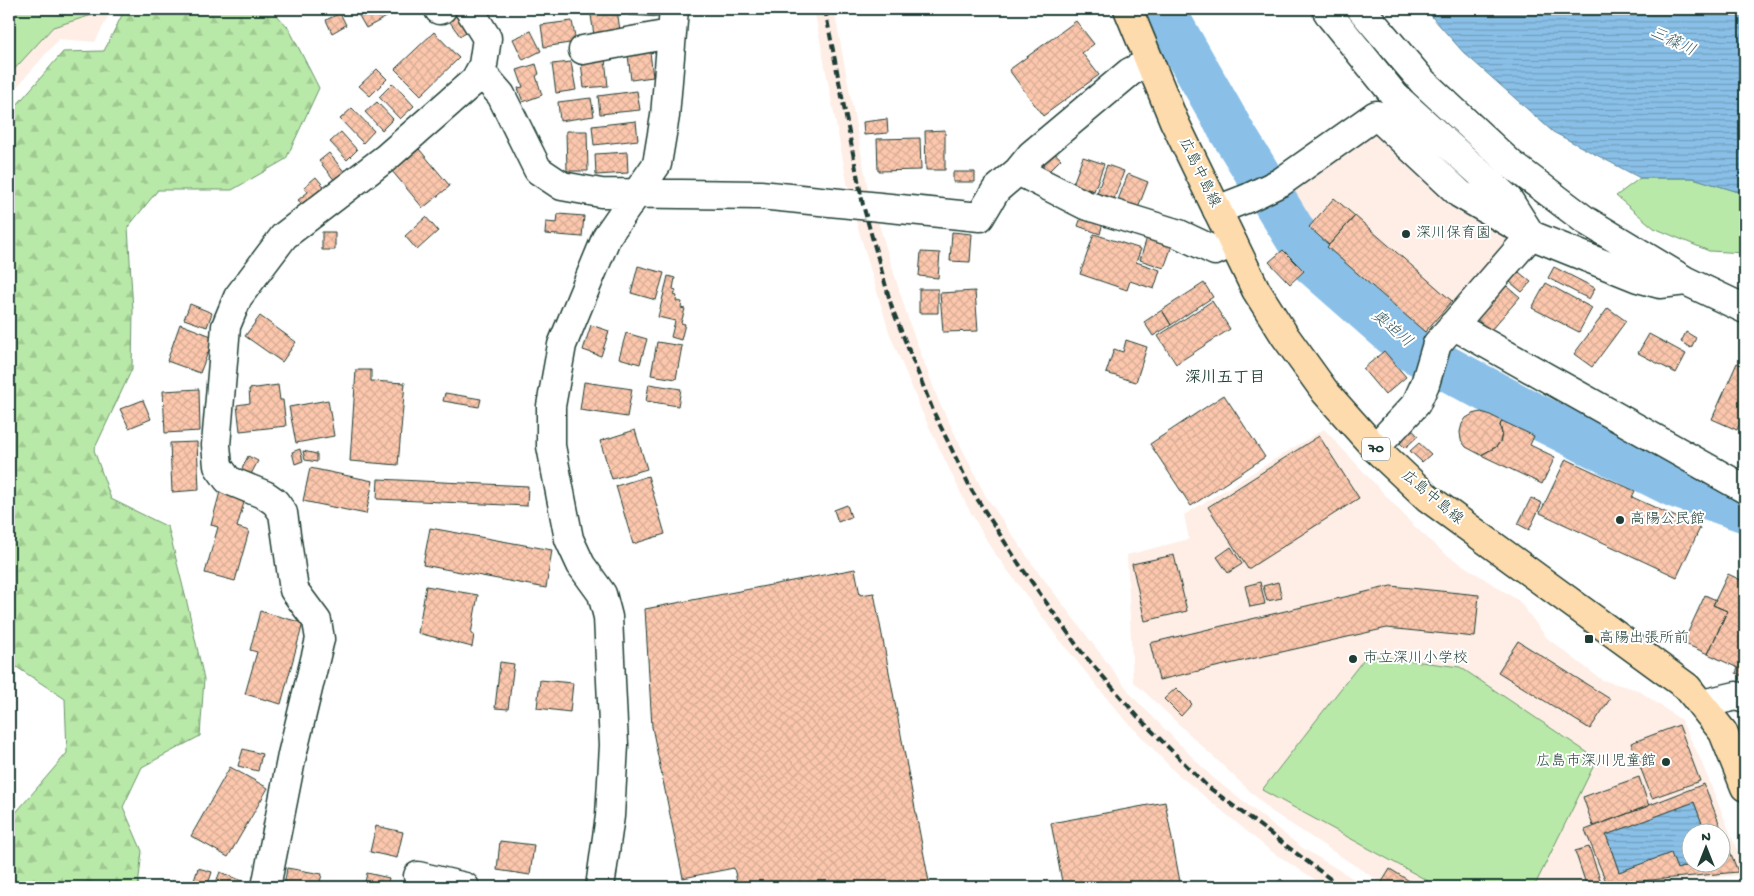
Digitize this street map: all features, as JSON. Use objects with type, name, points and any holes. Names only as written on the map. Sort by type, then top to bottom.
[{"type":"main road","name":"広島中島線","points":[[1128,9],[1174,121],[1256,290],[1285,336],[1326,393],[1375,448],[1428,498],[1687,687],[1723,732],[1745,787]]},
{"type":"street","points":[[266,887],[292,756],[320,639],[317,621],[294,590],[283,513],[276,502],[228,480],[218,466],[216,445],[226,326],[238,297],[284,236],[388,157],[475,80],[483,65],[488,38],[469,9]]},
{"type":"street","points":[[1326,9],[1331,18],[1395,96],[1508,199],[1532,235]]},
{"type":"street","points":[[1361,9],[1423,82],[1511,164],[1585,220],[1686,280],[1745,309]]},
{"type":"street","points":[[583,50],[672,21],[665,116],[657,164],[607,236],[562,345],[551,406],[551,446],[569,539],[581,564],[602,594],[608,617],[614,745],[610,816],[600,887]]},
{"type":"street","points":[[475,80],[488,80],[501,95],[538,170],[562,186],[601,193],[760,195],[980,217],[996,190],[1018,171],[1031,155],[1130,72],[1150,62]]},
{"type":"street","points":[[1217,210],[1281,182],[1376,115],[1460,194],[1532,235],[1638,278],[1660,284],[1686,280]]},
{"type":"street","points":[[1018,171],[1085,206],[1179,234],[1215,251],[1233,243]]},
{"type":"street","points":[[1375,448],[1416,404],[1425,384],[1436,344],[1532,235]]},
{"type":"street","points":[[1453,325],[1745,489]]},
{"type":"street","points":[[1702,704],[1736,696],[1745,699]]},
{"type":"street","points":[[418,876],[465,887]]},
{"type":"shaded area","points":[[9,9],[112,9],[95,42],[59,39],[9,96]]},
{"type":"shaded area","points":[[814,9],[834,9],[868,189],[910,325],[939,402],[985,495],[1033,565],[1134,698],[1212,777],[1301,847],[1367,887],[1327,887],[1272,852],[1175,772],[1119,713],[1058,638],[991,548],[966,504],[922,412],[889,332],[849,192]]},
{"type":"shaded area","name":"深川保育園","points":[[1373,127],[1451,198],[1512,242],[1426,342],[1327,257],[1305,227],[1288,195]]},
{"type":"shaded area","name":"市立深川小学校","points":[[1324,429],[1414,526],[1444,553],[1519,601],[1547,638],[1602,680],[1638,690],[1681,720],[1699,756],[1726,824],[1682,824],[1682,874],[1732,874],[1732,838],[1745,870],[1745,875],[1598,887],[1388,887],[1271,811],[1133,681],[1127,555],[1189,539],[1184,515]]},
{"type":"green space","points":[[9,9],[91,9],[92,15],[53,27],[9,75]]},
{"type":"green space","points":[[125,9],[271,9],[288,27],[319,88],[286,159],[232,190],[158,190],[128,227],[133,311],[132,369],[94,450],[111,499],[168,527],[204,679],[200,736],[142,767],[123,807],[142,851],[138,887],[12,887],[9,884],[9,841],[13,816],[67,753],[65,699],[9,662],[9,114],[63,52],[104,51]]},
{"type":"green space","points":[[1640,178],[1693,178],[1745,194],[1745,253],[1709,251],[1654,228],[1616,196]]},
{"type":"green space","points":[[1367,655],[1460,667],[1597,759],[1534,887],[1439,887],[1262,790]]},
{"type":"water","name":"三篠川","points":[[1425,9],[1745,9],[1745,194],[1693,178],[1640,178],[1553,132],[1463,52]]},
{"type":"water","points":[[1694,802],[1703,824],[1682,824],[1682,867],[1677,869],[1619,872],[1606,835]]},
{"type":"building","points":[[355,9],[392,9],[394,13],[366,28]]},
{"type":"building","points":[[590,9],[617,9],[620,31],[594,35]]},
{"type":"building","points":[[628,9],[659,9],[659,17],[628,15]]},
{"type":"building","points":[[460,10],[472,28],[460,36],[447,18]]},
{"type":"building","points":[[340,13],[346,25],[332,33],[326,20]]},
{"type":"building","points":[[572,21],[576,42],[544,47],[541,25]]},
{"type":"building","points":[[1076,21],[1094,44],[1082,53],[1099,75],[1043,116],[1009,70]]},
{"type":"building","points":[[531,31],[541,51],[523,60],[513,39]]},
{"type":"building","points":[[434,32],[459,58],[421,95],[395,69]]},
{"type":"building","points":[[650,52],[653,77],[631,80],[628,55]]},
{"type":"building","points":[[605,59],[608,86],[584,88],[581,62]]},
{"type":"building","points":[[571,62],[576,90],[556,93],[552,64]]},
{"type":"building","points":[[536,64],[539,74],[536,76],[542,95],[523,102],[518,88],[523,87],[517,70]]},
{"type":"building","points":[[377,69],[387,79],[370,96],[359,86]]},
{"type":"building","points":[[393,83],[414,106],[400,119],[379,97]]},
{"type":"building","points":[[637,91],[640,110],[600,114],[598,96]]},
{"type":"building","points":[[591,98],[594,116],[560,121],[558,102]]},
{"type":"building","points":[[377,102],[393,119],[382,130],[365,112]]},
{"type":"building","points":[[352,108],[374,131],[363,143],[340,119]]},
{"type":"building","points":[[887,119],[888,133],[864,135],[863,122]]},
{"type":"building","points":[[636,121],[638,140],[594,145],[592,126]]},
{"type":"building","points":[[945,130],[945,170],[926,170],[925,131]]},
{"type":"building","points":[[566,131],[587,131],[588,171],[567,171]]},
{"type":"building","points":[[341,132],[357,150],[347,160],[330,142]]},
{"type":"building","points":[[920,138],[921,170],[878,171],[877,139]]},
{"type":"building","points":[[1048,147],[1061,159],[1044,176],[1031,164]]},
{"type":"building","points":[[419,149],[450,186],[423,208],[392,171]]},
{"type":"building","points":[[627,152],[628,173],[596,175],[595,154]]},
{"type":"building","points":[[329,153],[346,174],[336,182],[319,161]]},
{"type":"building","points":[[1083,157],[1104,164],[1094,191],[1073,184]]},
{"type":"building","points":[[1107,165],[1124,171],[1114,199],[1097,193]]},
{"type":"building","points":[[953,172],[975,172],[975,182],[953,182]]},
{"type":"building","points":[[1128,174],[1148,182],[1138,208],[1118,200]]},
{"type":"building","points":[[316,177],[326,189],[304,207],[298,200],[308,192],[304,187]]},
{"type":"building","points":[[1334,198],[1355,216],[1329,245],[1309,227]]},
{"type":"building","points":[[1083,212],[1104,219],[1100,234],[1078,226]]},
{"type":"building","points":[[558,214],[584,216],[582,237],[545,234],[546,222],[557,223]]},
{"type":"building","points":[[1355,216],[1452,301],[1425,332],[1327,247]]},
{"type":"building","points":[[426,217],[438,231],[417,250],[405,236]]},
{"type":"building","points":[[322,232],[335,232],[335,250],[322,250]]},
{"type":"building","points":[[952,232],[972,234],[970,262],[950,261]]},
{"type":"building","points":[[1094,234],[1141,249],[1136,262],[1160,270],[1154,289],[1130,281],[1127,290],[1080,274]]},
{"type":"building","points":[[1148,234],[1173,243],[1164,268],[1140,260]]},
{"type":"building","points":[[1283,250],[1304,271],[1290,284],[1269,262]]},
{"type":"building","points":[[921,252],[940,253],[938,278],[919,276]]},
{"type":"building","points":[[638,266],[664,273],[656,300],[631,293]]},
{"type":"building","points":[[1554,267],[1595,288],[1589,299],[1548,278]]},
{"type":"building","points":[[1514,268],[1531,282],[1522,292],[1505,278]]},
{"type":"building","points":[[668,276],[675,278],[673,289],[676,290],[674,295],[677,296],[676,301],[682,302],[681,308],[685,309],[681,323],[685,324],[681,340],[671,337],[675,321],[658,317]]},
{"type":"building","points":[[1501,281],[1520,297],[1490,331],[1471,314]]},
{"type":"building","points":[[1204,283],[1213,297],[1171,325],[1162,310]]},
{"type":"building","points":[[1546,283],[1592,308],[1579,332],[1532,308]]},
{"type":"building","points":[[919,289],[938,289],[938,313],[919,313]]},
{"type":"building","points":[[975,291],[978,331],[943,332],[940,293]]},
{"type":"building","points":[[1212,301],[1230,329],[1176,364],[1158,336]]},
{"type":"building","points":[[190,304],[212,313],[207,327],[184,319]]},
{"type":"building","points":[[1608,308],[1626,321],[1592,367],[1574,354]]},
{"type":"building","points":[[1162,310],[1171,325],[1153,336],[1144,322]]},
{"type":"building","points":[[260,316],[296,342],[282,362],[245,336]]},
{"type":"building","points":[[180,324],[214,337],[200,373],[167,361]]},
{"type":"building","points":[[591,325],[609,331],[601,356],[583,350]]},
{"type":"building","points":[[1686,332],[1696,338],[1691,348],[1681,342]]},
{"type":"building","points":[[626,333],[647,339],[640,364],[619,358]]},
{"type":"building","points":[[1649,334],[1686,354],[1676,373],[1638,353]]},
{"type":"building","points":[[1126,340],[1147,347],[1136,382],[1106,373],[1114,349],[1123,352]]},
{"type":"building","points":[[657,342],[682,346],[676,379],[651,375]]},
{"type":"building","points":[[1384,351],[1406,377],[1385,395],[1363,369]]},
{"type":"building","points":[[1737,363],[1745,367],[1745,411],[1737,430],[1712,419]]},
{"type":"building","points":[[356,370],[371,370],[371,381],[405,383],[398,465],[350,461]]},
{"type":"building","points":[[584,382],[632,389],[627,417],[580,410]]},
{"type":"building","points":[[649,384],[681,389],[678,406],[646,401]]},
{"type":"building","points":[[278,385],[280,400],[283,400],[286,426],[240,431],[237,405],[250,403],[249,389]]},
{"type":"building","points":[[199,389],[200,431],[165,433],[163,391]]},
{"type":"building","points":[[445,393],[481,399],[479,407],[443,401]]},
{"type":"building","points":[[1224,395],[1265,457],[1191,506],[1150,444]]},
{"type":"building","points":[[143,400],[151,419],[129,428],[120,409]]},
{"type":"building","points":[[328,400],[334,436],[296,443],[289,407]]},
{"type":"building","points":[[1481,412],[1502,421],[1500,425],[1502,434],[1500,442],[1496,447],[1481,455],[1466,447],[1461,440],[1460,432],[1466,418]]},
{"type":"building","points":[[1502,421],[1534,436],[1530,445],[1555,457],[1542,484],[1481,455],[1496,447],[1500,442],[1502,434],[1500,425]]},
{"type":"building","points":[[1407,424],[1418,436],[1405,448],[1394,437]]},
{"type":"building","points":[[635,430],[647,469],[612,479],[600,441]]},
{"type":"building","points":[[1319,436],[1359,498],[1248,569],[1208,507]]},
{"type":"building","points":[[197,442],[199,490],[172,492],[170,443]]},
{"type":"building","points":[[1419,443],[1431,454],[1422,462],[1410,451]]},
{"type":"building","points":[[300,449],[303,461],[295,464],[292,452]]},
{"type":"building","points":[[303,451],[317,454],[317,462],[305,460]]},
{"type":"building","points":[[248,456],[258,461],[250,476],[241,471]]},
{"type":"building","name":"高陽公民館","points":[[1566,459],[1635,491],[1632,497],[1700,528],[1677,577],[1540,513]]},
{"type":"building","points":[[310,468],[373,481],[366,514],[303,501]]},
{"type":"building","points":[[648,476],[665,534],[633,544],[616,486]]},
{"type":"building","points":[[378,479],[528,486],[527,506],[377,499]]},
{"type":"building","points":[[220,492],[245,499],[237,527],[249,531],[235,581],[205,573],[218,527],[211,525]]},
{"type":"building","points":[[1531,498],[1542,503],[1529,530],[1518,524]]},
{"type":"building","points":[[847,505],[851,517],[838,522],[834,510]]},
{"type":"building","points":[[430,528],[552,550],[546,588],[423,565]]},
{"type":"building","points":[[1231,547],[1242,564],[1228,573],[1217,557]]},
{"type":"building","points":[[1174,555],[1187,611],[1145,621],[1132,564]]},
{"type":"building","points":[[855,569],[860,595],[874,593],[930,887],[738,887],[734,868],[683,878],[652,727],[645,609]]},
{"type":"building","points":[[1728,574],[1745,582],[1745,677],[1736,673],[1738,668],[1708,654],[1727,611],[1713,605]]},
{"type":"building","points":[[1260,582],[1265,604],[1250,607],[1245,586]]},
{"type":"building","points":[[1278,582],[1282,598],[1267,601],[1263,586]]},
{"type":"building","points":[[426,586],[478,595],[471,634],[474,635],[472,647],[418,633]]},
{"type":"building","points":[[1391,586],[1479,595],[1475,637],[1387,628],[1159,680],[1150,643]]},
{"type":"building","points":[[1705,595],[1716,600],[1713,605],[1727,611],[1708,654],[1683,643]]},
{"type":"building","points":[[260,611],[303,623],[281,704],[245,694],[257,652],[250,650]]},
{"type":"building","points":[[1518,641],[1610,699],[1590,729],[1498,672]]},
{"type":"building","points":[[500,662],[514,664],[508,709],[495,708]]},
{"type":"building","points":[[540,680],[573,683],[570,712],[537,708]]},
{"type":"building","points":[[1176,688],[1192,704],[1181,716],[1164,699]]},
{"type":"building","name":"広島市深川児童館","points":[[1679,725],[1700,781],[1652,798],[1631,743]]},
{"type":"building","points":[[243,749],[262,754],[258,771],[238,766]]},
{"type":"building","points":[[230,767],[268,788],[228,857],[191,836]]},
{"type":"building","points":[[1639,777],[1649,806],[1593,826],[1583,797]]},
{"type":"building","points":[[1704,784],[1719,824],[1702,824],[1694,802],[1606,835],[1619,872],[1671,853],[1677,869],[1682,867],[1682,874],[1716,874],[1607,884],[1585,830]]},
{"type":"building","points":[[1165,802],[1181,887],[1063,887],[1051,823]]},
{"type":"building","points":[[376,826],[403,832],[397,858],[370,852]]},
{"type":"building","points":[[500,841],[534,845],[530,875],[497,870]]},
{"type":"building","points":[[1589,847],[1601,882],[1587,887],[1575,851]]},
{"type":"building","points":[[1732,856],[1738,872],[1732,873]]},
{"type":"building","points":[[198,868],[212,872],[207,887],[192,887]]},
{"type":"building","points":[[287,868],[322,874],[319,887],[284,887]]},
{"type":"building","points":[[1390,869],[1419,887],[1379,887]]},
{"type":"building","points":[[220,872],[250,884],[249,887],[214,887]]},
{"type":"building","points":[[367,873],[389,878],[387,887],[364,887]]},
{"type":"building","points":[[1281,879],[1288,887],[1271,887]]},
{"type":"waterway","name":"奥迫川","points":[[1162,9],[1232,132],[1312,262],[1411,349],[1526,411],[1674,485],[1745,510]]},
{"type":"railway","points":[[825,9],[863,205],[892,308],[934,413],[972,491],[1019,564],[1080,650],[1139,718],[1207,786],[1341,887]]},
{"type":"place","name":"深川保育園","points":[[1406,234]]},
{"type":"place","name":"高陽公民館","points":[[1620,520]]},
{"type":"place","name":"高陽出張所前","points":[[1589,639]]},
{"type":"place","name":"市立深川小学校","points":[[1353,659]]},
{"type":"place","name":"広島市深川児童館","points":[[1666,762]]},
{"type":"district","name":"深川五丁目","points":[[1225,379]]}]
